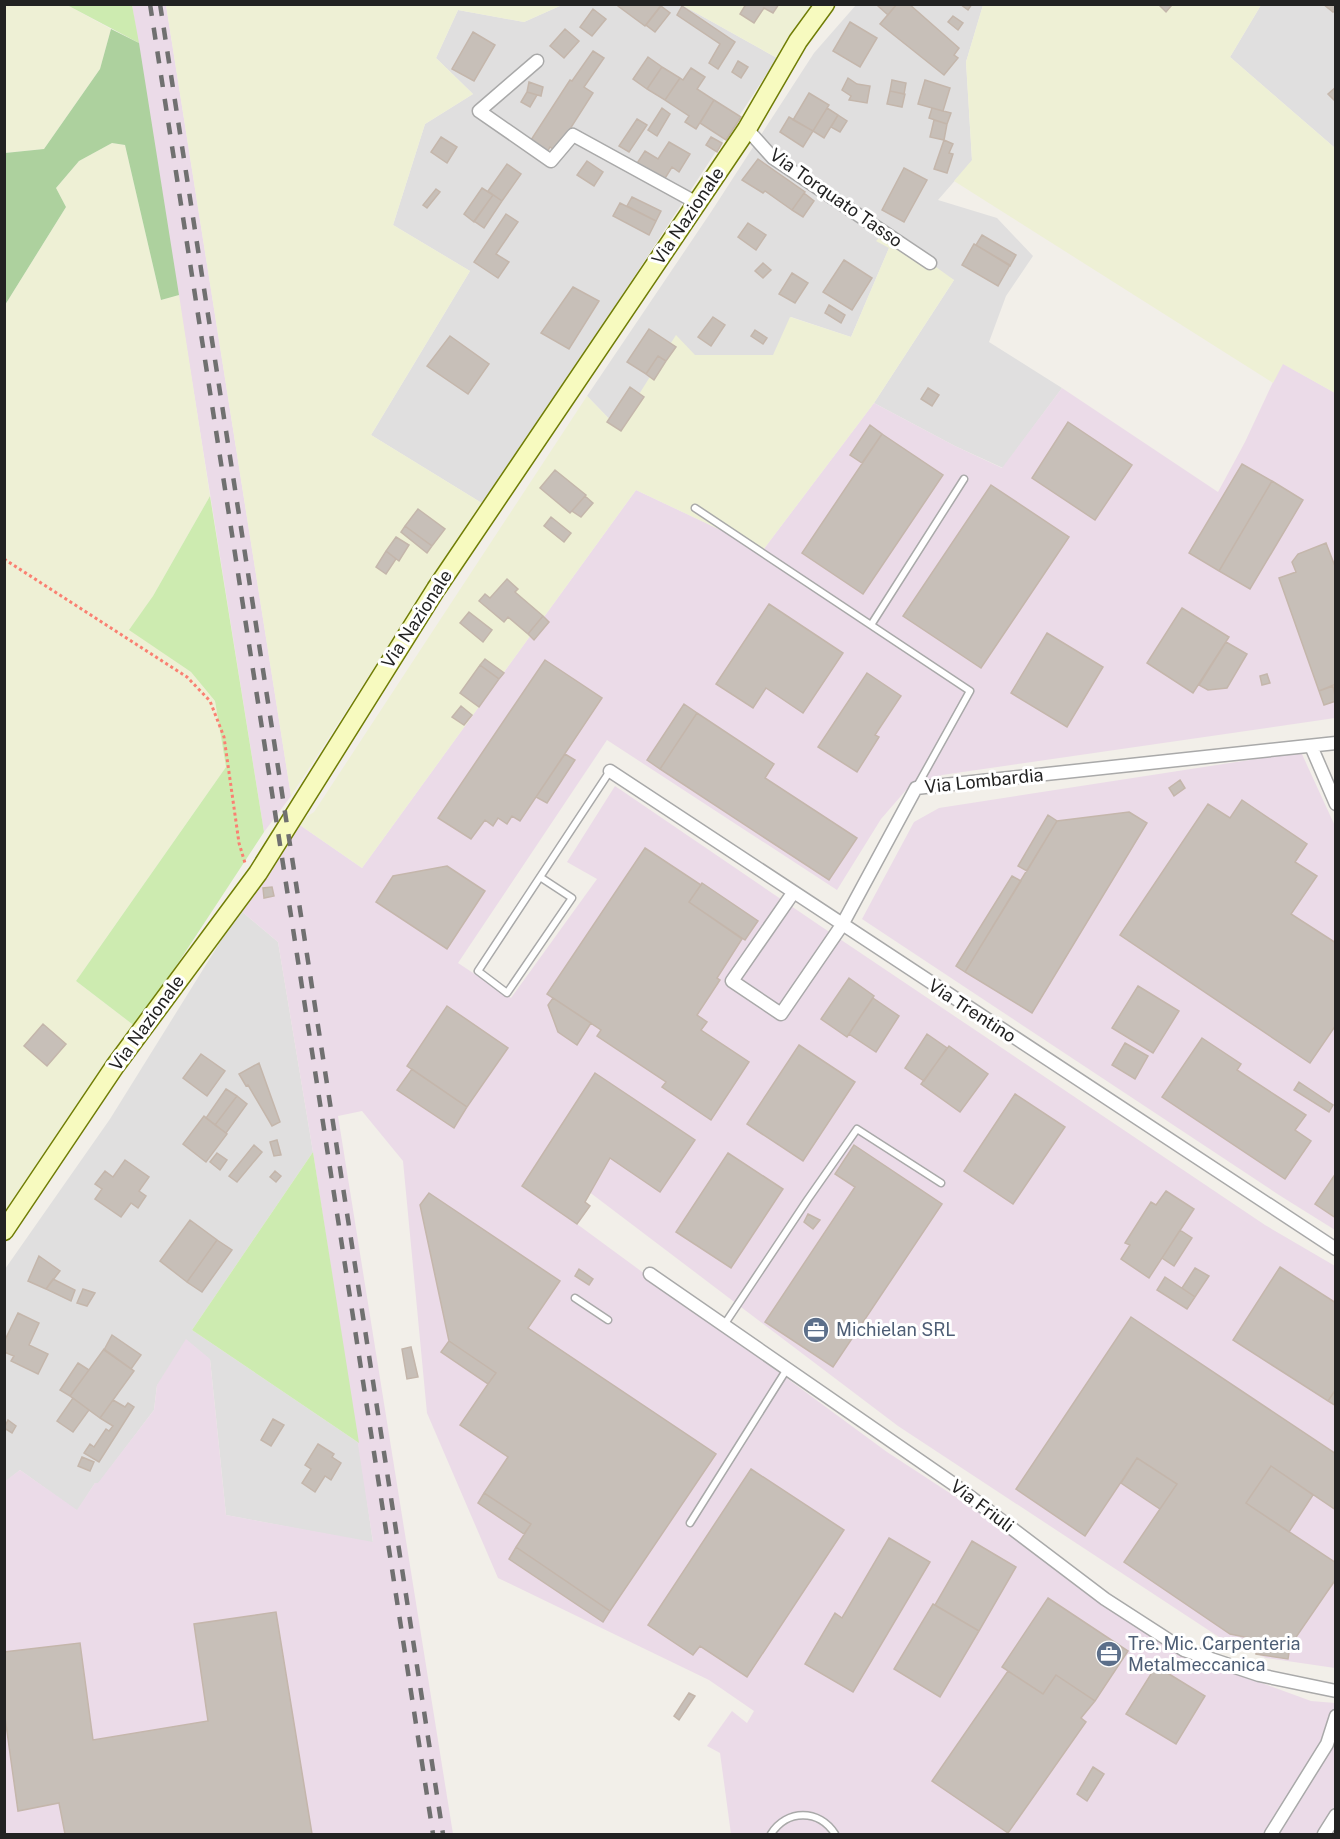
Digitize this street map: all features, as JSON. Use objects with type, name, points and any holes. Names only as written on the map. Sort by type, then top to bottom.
[{"type":"street","name":"Via Nazionale","points":[[4,1231],[115,1066],[258,873],[436,590],[747,129],[798,41],[825,4]]},
{"type":"street","points":[[537,61],[479,111],[551,162],[573,135],[697,203]]},
{"type":"street","name":"Via Torquato Tasso","points":[[747,129],[773,158],[930,262]]},
{"type":"street","name":"Via Lombardia","points":[[793,893],[732,981],[781,1014],[842,925],[916,788],[1335,743]]},
{"type":"street","points":[[1311,746],[1335,804]]},
{"type":"street","name":"Via Trentino","points":[[610,771],[1335,1249]]},
{"type":"street","name":"Via Friuli","points":[[650,1274],[952,1483],[1105,1599],[1184,1650],[1259,1675],[1335,1691]]},
{"type":"street","points":[[1271,1834],[1327,1744],[1335,1716]]},
{"type":"street","points":[[1324,1834],[1335,1815]]},
{"type":"lane","points":[[871,625],[964,479]]},
{"type":"lane","points":[[696,508],[970,691],[916,788]]},
{"type":"lane","points":[[540,878],[572,898],[507,993],[478,971],[610,771]]},
{"type":"lane","points":[[724,1325],[857,1129],[941,1183]]},
{"type":"lane","points":[[575,1298],[608,1320]]},
{"type":"lane","points":[[690,1523],[787,1369]]},
{"type":"lane","points":[[771,1834],[779,1823],[790,1817],[803,1815],[815,1817],[826,1823],[835,1834]]},
{"type":"path","points":[[4,559],[187,677],[210,701],[224,736],[239,843],[246,866],[258,873]]},
{"type":"shaded area","points":[[132,5],[166,5],[291,796],[264,832]]},
{"type":"shaded area","points":[[562,5],[682,5],[777,58],[485,505],[371,435],[470,271],[393,225],[425,124],[473,94],[436,58],[458,10],[524,22]]},
{"type":"shaded area","points":[[856,5],[983,5],[966,62],[972,161],[938,200],[997,218],[1033,256],[1006,296],[989,342],[1062,388],[1003,468],[955,446],[874,403],[954,280],[889,248],[851,337],[791,317],[774,355],[695,355],[618,428],[587,396],[711,212],[814,53]]},
{"type":"shaded area","points":[[1261,5],[1335,5],[1335,148],[1230,57]]},
{"type":"shaded area","points":[[1282,363],[1335,393],[1335,718],[942,775],[907,789],[881,819],[837,890],[607,740],[458,963],[511,998],[597,879],[567,862],[615,786],[1265,1225],[1335,1266],[1335,1668],[1266,1658],[1222,1639],[898,1426],[580,1185],[562,1213],[887,1452],[1213,1665],[1311,1701],[1335,1703],[1335,1834],[731,1834],[720,1753],[707,1746],[732,1711],[747,1723],[754,1711],[709,1680],[498,1578],[427,1413],[403,1161],[362,1111],[338,1116],[453,1834],[5,1834],[4,1482],[20,1470],[77,1510],[95,1483],[98,1483],[154,1410],[157,1385],[186,1339],[210,1359],[226,1515],[373,1542],[278,942],[240,910],[297,823],[362,868],[636,490],[763,550],[874,403],[1002,468],[1062,388],[1218,492],[1245,442]]},
{"type":"shaded area","points":[[1301,752],[1335,826],[1335,1230],[862,919],[914,822],[939,808]]},
{"type":"shaded area","points":[[240,910],[278,942],[313,1152],[192,1330],[359,1443],[373,1543],[226,1515],[210,1359],[157,1385],[154,1410],[98,1484],[95,1483],[77,1511],[20,1470],[5,1482],[5,1269],[110,1119]]},
{"type":"green space","points":[[5,5],[67,5],[111,29],[100,69],[44,149],[5,153]]},
{"type":"green space","points":[[67,5],[132,5],[139,43]]},
{"type":"green space","points":[[166,5],[562,5],[524,22],[458,10],[436,58],[473,94],[425,124],[393,225],[470,271],[371,435],[485,505],[416,603],[291,796]]},
{"type":"green space","points":[[682,5],[818,5],[791,36],[777,58]]},
{"type":"green space","points":[[983,5],[1261,5],[1230,57],[1335,148],[1335,393],[1283,364],[1273,383],[954,181],[972,160],[966,62]]},
{"type":"green space","points":[[111,29],[139,43],[179,295],[161,300],[125,145],[112,143],[79,161],[56,188],[66,207],[5,305],[5,153],[44,149],[100,69]]},
{"type":"green space","points":[[112,143],[125,145],[161,300],[179,295],[210,496],[153,596],[130,630],[191,672],[215,701],[226,767],[76,981],[136,1027],[5,1218],[5,305],[66,207],[56,188],[79,161]]},
{"type":"green space","points":[[886,231],[954,280],[874,403],[763,550],[636,490],[362,868],[297,823],[314,812],[587,396],[618,428],[676,335],[695,355],[773,355],[790,317],[851,337],[889,248],[876,241]]},
{"type":"green space","points":[[210,496],[264,832],[136,1027],[76,981],[226,767],[215,701],[191,672],[129,630],[153,596]]},
{"type":"green space","points":[[313,1152],[359,1443],[192,1330]]},
{"type":"building","points":[[619,4],[662,4],[645,26],[618,6]]},
{"type":"building","points":[[746,4],[779,4],[773,13],[764,8],[754,23],[740,14]]},
{"type":"building","points":[[897,4],[888,15],[878,6]]},
{"type":"building","points":[[897,4],[909,4],[959,48],[954,55],[958,58],[944,75],[880,24]]},
{"type":"building","points":[[960,4],[972,4],[968,10]]},
{"type":"building","points":[[1158,4],[1169,4],[1171,6],[1166,12]]},
{"type":"building","points":[[1323,4],[1336,4],[1336,10],[1333,12]]},
{"type":"building","points":[[661,6],[670,13],[655,32],[646,25]]},
{"type":"building","points":[[682,6],[735,42],[718,69],[709,63],[720,44],[677,15]]},
{"type":"building","points":[[593,9],[606,19],[592,36],[580,27]]},
{"type":"building","points":[[953,16],[963,23],[958,30],[948,22]]},
{"type":"building","points":[[850,22],[877,38],[860,67],[833,51]]},
{"type":"building","points":[[565,29],[579,41],[564,58],[550,46]]},
{"type":"building","points":[[473,32],[495,45],[474,81],[452,69]]},
{"type":"building","points":[[593,51],[604,58],[584,87],[593,93],[556,151],[550,147],[546,154],[529,143],[570,80],[572,81]]},
{"type":"building","points":[[648,57],[662,67],[647,89],[633,79]]},
{"type":"building","points":[[738,61],[748,67],[741,78],[732,72]]},
{"type":"building","points":[[662,67],[680,78],[665,100],[647,89]]},
{"type":"building","points":[[691,68],[705,77],[697,89],[714,100],[696,129],[685,122],[689,116],[665,100],[680,78],[683,80]]},
{"type":"building","points":[[848,78],[857,84],[870,86],[867,103],[849,100],[851,96],[842,90]]},
{"type":"building","points":[[892,80],[906,83],[904,94],[890,91]]},
{"type":"building","points":[[925,80],[950,88],[943,111],[918,104]]},
{"type":"building","points":[[529,82],[543,87],[541,96],[527,92]]},
{"type":"building","points":[[1336,87],[1336,102],[1328,94]]},
{"type":"building","points":[[890,91],[905,94],[902,107],[887,104]]},
{"type":"building","points":[[527,92],[537,95],[530,107],[521,102]]},
{"type":"building","points":[[809,93],[829,105],[813,131],[793,120]]},
{"type":"building","points":[[714,100],[741,117],[726,140],[700,123]]},
{"type":"building","points":[[662,108],[670,114],[657,136],[648,130]]},
{"type":"building","points":[[827,108],[838,115],[824,138],[813,131]]},
{"type":"building","points":[[932,108],[951,113],[947,124],[929,118]]},
{"type":"building","points":[[838,115],[847,121],[840,132],[831,127]]},
{"type":"building","points":[[789,117],[813,131],[803,147],[780,132]]},
{"type":"building","points":[[637,119],[647,125],[629,152],[619,146]]},
{"type":"building","points":[[934,120],[947,124],[944,140],[930,137]]},
{"type":"building","points":[[441,137],[457,147],[447,163],[431,152]]},
{"type":"building","points":[[711,137],[722,143],[717,152],[706,145]]},
{"type":"building","points":[[944,140],[953,144],[949,153],[953,154],[947,173],[934,169]]},
{"type":"building","points":[[669,142],[690,154],[679,172],[672,167],[659,188],[632,171],[645,151],[658,159]]},
{"type":"building","points":[[758,159],[805,192],[792,210],[765,191],[763,193],[742,180]]},
{"type":"building","points":[[587,161],[603,172],[594,186],[577,175]]},
{"type":"building","points":[[507,164],[521,174],[502,201],[488,191]]},
{"type":"building","points":[[904,168],[927,180],[904,222],[882,210]]},
{"type":"building","points":[[482,188],[493,195],[474,222],[464,214]]},
{"type":"building","points":[[436,189],[440,192],[427,208],[423,205]]},
{"type":"building","points":[[804,193],[814,201],[803,217],[792,210]]},
{"type":"building","points":[[493,195],[502,201],[484,228],[474,221]]},
{"type":"building","points":[[632,197],[661,211],[656,221],[627,206]]},
{"type":"building","points":[[620,203],[656,221],[649,235],[613,216]]},
{"type":"building","points":[[506,214],[518,222],[496,254],[509,262],[498,278],[474,262]]},
{"type":"building","points":[[748,223],[766,235],[756,250],[738,237]]},
{"type":"building","points":[[982,235],[1016,255],[1010,266],[976,245]]},
{"type":"building","points":[[974,244],[1010,265],[998,286],[962,265]]},
{"type":"building","points":[[844,260],[872,278],[852,310],[823,292]]},
{"type":"building","points":[[763,263],[771,270],[763,278],[755,271]]},
{"type":"building","points":[[792,273],[808,283],[795,303],[779,294]]},
{"type":"building","points":[[573,287],[599,301],[569,349],[541,333]]},
{"type":"building","points":[[829,305],[845,315],[841,323],[825,313]]},
{"type":"building","points":[[713,317],[725,325],[711,346],[698,337]]},
{"type":"building","points":[[649,329],[676,347],[666,361],[658,356],[646,374],[627,362]]},
{"type":"building","points":[[755,330],[767,338],[763,344],[751,336]]},
{"type":"building","points":[[450,336],[489,364],[468,394],[427,366]]},
{"type":"building","points":[[658,356],[666,361],[654,380],[646,374]]},
{"type":"building","points":[[630,387],[644,397],[621,431],[607,422]]},
{"type":"building","points":[[928,388],[939,395],[932,406],[921,399]]},
{"type":"building","points":[[1068,422],[1132,465],[1095,520],[1032,478]]},
{"type":"building","points":[[870,425],[882,434],[862,463],[850,455]]},
{"type":"building","points":[[882,434],[943,475],[863,594],[802,553]]},
{"type":"building","points":[[1242,464],[1272,481],[1219,571],[1189,553]]},
{"type":"building","points":[[555,470],[586,495],[570,513],[540,488]]},
{"type":"building","points":[[1272,481],[1303,500],[1250,589],[1219,571]]},
{"type":"building","points":[[991,485],[1069,537],[981,668],[903,616]]},
{"type":"building","points":[[585,496],[593,503],[581,517],[572,511]]},
{"type":"building","points":[[418,509],[445,529],[432,546],[405,526]]},
{"type":"building","points":[[551,517],[571,533],[564,542],[544,526]]},
{"type":"building","points":[[405,526],[432,546],[427,553],[401,532]]},
{"type":"building","points":[[396,537],[409,545],[399,561],[386,551]]},
{"type":"building","points":[[1326,543],[1336,569],[1336,684],[1319,691],[1279,578],[1296,572],[1292,562],[1298,554]]},
{"type":"building","points":[[386,551],[396,559],[386,574],[376,567]]},
{"type":"building","points":[[507,579],[518,589],[515,592],[543,616],[528,634],[508,617],[504,622],[479,601],[485,594],[490,598]]},
{"type":"building","points":[[769,604],[843,653],[803,713],[766,688],[753,708],[716,684]]},
{"type":"building","points":[[1182,608],[1229,637],[1193,693],[1147,663]]},
{"type":"building","points":[[469,612],[492,630],[483,642],[460,623]]},
{"type":"building","points":[[543,616],[549,622],[534,640],[528,634]]},
{"type":"building","points":[[1047,633],[1103,667],[1067,727],[1011,693]]},
{"type":"building","points":[[1226,642],[1247,654],[1227,688],[1208,690],[1199,685]]},
{"type":"building","points":[[485,659],[504,673],[499,679],[480,665]]},
{"type":"building","points":[[545,660],[602,698],[520,821],[512,816],[507,824],[498,818],[493,826],[485,820],[471,839],[438,818]]},
{"type":"building","points":[[480,665],[499,679],[479,707],[460,693]]},
{"type":"building","points":[[867,673],[901,696],[875,735],[879,737],[857,772],[818,747]]},
{"type":"building","points":[[1267,674],[1270,683],[1262,685],[1260,676]]},
{"type":"building","points":[[1333,686],[1336,701],[1324,705],[1319,691]]},
{"type":"building","points":[[684,704],[697,713],[660,769],[647,760]]},
{"type":"building","points":[[461,706],[472,715],[464,725],[452,717]]},
{"type":"building","points":[[697,713],[774,764],[765,778],[857,838],[829,880],[660,769]]},
{"type":"building","points":[[565,754],[575,760],[547,803],[536,797]]},
{"type":"building","points":[[1180,780],[1185,788],[1174,796],[1169,788]]},
{"type":"building","points":[[1242,800],[1307,844],[1295,862],[1317,876],[1291,914],[1336,943],[1336,1025],[1310,1063],[1120,935],[1208,804],[1230,818]]},
{"type":"building","points":[[1129,812],[1147,823],[1032,1013],[965,972],[1057,821]]},
{"type":"building","points":[[1048,815],[1057,821],[1027,871],[1018,866]]},
{"type":"building","points":[[645,848],[701,885],[689,902],[742,939],[717,978],[720,980],[697,1015],[707,1022],[701,1030],[749,1062],[711,1120],[662,1087],[666,1082],[597,1036],[601,1030],[547,994]]},
{"type":"building","points":[[447,866],[485,891],[447,949],[376,902],[393,876]]},
{"type":"building","points":[[1012,876],[1021,881],[965,972],[956,966]]},
{"type":"building","points":[[702,883],[758,921],[745,940],[689,902]]},
{"type":"building","points":[[272,887],[274,896],[264,898],[263,888]]},
{"type":"building","points":[[849,978],[874,996],[847,1037],[821,1019]]},
{"type":"building","points":[[1138,986],[1179,1011],[1153,1053],[1112,1028]]},
{"type":"building","points":[[553,998],[591,1023],[577,1045],[558,1032],[548,1005]]},
{"type":"building","points":[[873,998],[899,1016],[876,1052],[849,1034]]},
{"type":"building","points":[[447,1006],[508,1048],[467,1107],[407,1066]]},
{"type":"building","points":[[43,1024],[66,1044],[47,1066],[24,1046]]},
{"type":"building","points":[[927,1034],[947,1048],[924,1081],[905,1068]]},
{"type":"building","points":[[1202,1038],[1241,1064],[1237,1070],[1306,1115],[1295,1130],[1311,1141],[1285,1179],[1162,1097]]},
{"type":"building","points":[[1125,1043],[1148,1056],[1135,1079],[1112,1065]]},
{"type":"building","points":[[799,1045],[855,1082],[803,1161],[747,1124]]},
{"type":"building","points":[[949,1046],[988,1074],[960,1112],[921,1084]]},
{"type":"building","points":[[201,1054],[225,1071],[207,1096],[183,1078]]},
{"type":"building","points":[[259,1063],[280,1122],[272,1126],[239,1074]]},
{"type":"building","points":[[412,1069],[467,1107],[454,1128],[397,1090]]},
{"type":"building","points":[[595,1073],[695,1140],[660,1192],[610,1158],[585,1202],[590,1206],[577,1224],[522,1186]]},
{"type":"building","points":[[1299,1082],[1333,1105],[1329,1112],[1294,1090]]},
{"type":"building","points":[[226,1089],[237,1096],[215,1125],[206,1118]]},
{"type":"building","points":[[1015,1094],[1065,1127],[1013,1204],[964,1171]]},
{"type":"building","points":[[237,1096],[247,1104],[226,1133],[215,1125]]},
{"type":"building","points":[[204,1116],[227,1134],[206,1162],[183,1144]]},
{"type":"building","points":[[277,1140],[281,1155],[274,1156],[270,1142]]},
{"type":"building","points":[[254,1145],[262,1152],[237,1182],[229,1176]]},
{"type":"building","points":[[854,1145],[942,1204],[833,1367],[765,1322],[855,1187],[835,1174]]},
{"type":"building","points":[[217,1153],[227,1160],[220,1170],[210,1162]]},
{"type":"building","points":[[728,1153],[783,1189],[731,1268],[676,1232]]},
{"type":"building","points":[[125,1160],[149,1177],[139,1191],[146,1196],[138,1208],[131,1203],[121,1217],[95,1199],[102,1189],[95,1184],[105,1171],[113,1177]]},
{"type":"building","points":[[275,1171],[281,1176],[276,1182],[270,1177]]},
{"type":"building","points":[[1336,1173],[1336,1218],[1315,1204]]},
{"type":"building","points":[[1166,1191],[1194,1209],[1149,1278],[1121,1259],[1130,1245],[1125,1243],[1151,1202],[1156,1205]]},
{"type":"building","points":[[429,1193],[560,1281],[528,1328],[716,1454],[610,1611],[516,1547],[531,1524],[484,1493],[508,1457],[460,1425],[488,1384],[441,1352],[449,1341],[420,1205]]},
{"type":"building","points":[[808,1214],[820,1220],[813,1229],[804,1222]]},
{"type":"building","points":[[190,1220],[217,1240],[187,1282],[160,1261]]},
{"type":"building","points":[[1180,1230],[1192,1238],[1174,1266],[1162,1258]]},
{"type":"building","points":[[217,1240],[232,1250],[202,1292],[187,1282]]},
{"type":"building","points":[[39,1256],[60,1271],[46,1289],[28,1281]]},
{"type":"building","points":[[1280,1267],[1336,1303],[1336,1389],[1328,1401],[1233,1340]]},
{"type":"building","points":[[1195,1268],[1209,1276],[1195,1297],[1182,1288]]},
{"type":"building","points":[[579,1269],[593,1279],[589,1285],[575,1276]]},
{"type":"building","points":[[1165,1277],[1195,1297],[1187,1309],[1157,1290]]},
{"type":"building","points":[[53,1279],[75,1290],[71,1301],[46,1289]]},
{"type":"building","points":[[83,1289],[95,1293],[87,1306],[77,1303]]},
{"type":"building","points":[[18,1313],[39,1323],[29,1345],[48,1354],[38,1374],[11,1361],[14,1356],[4,1352],[4,1342]]},
{"type":"building","points":[[1131,1317],[1336,1454],[1336,1510],[1271,1466],[1246,1503],[1336,1563],[1336,1579],[1290,1646],[1230,1634],[1124,1562],[1177,1484],[1137,1458],[1085,1536],[1016,1489]]},
{"type":"building","points":[[112,1335],[141,1355],[131,1369],[104,1350]]},
{"type":"building","points":[[449,1341],[496,1373],[488,1384],[441,1352]]},
{"type":"building","points":[[411,1347],[418,1377],[407,1379],[402,1349]]},
{"type":"building","points":[[104,1349],[134,1371],[100,1418],[70,1396]]},
{"type":"building","points":[[78,1363],[89,1370],[70,1396],[60,1390]]},
{"type":"building","points":[[1336,1389],[1336,1406],[1328,1401]]},
{"type":"building","points":[[73,1398],[89,1410],[73,1432],[57,1421]]},
{"type":"building","points":[[113,1400],[125,1407],[128,1403],[134,1407],[99,1462],[84,1453],[90,1444],[94,1447],[106,1429],[109,1431],[113,1426],[100,1418]]},
{"type":"building","points":[[273,1419],[284,1425],[271,1446],[261,1440]]},
{"type":"building","points":[[8,1420],[16,1426],[12,1433],[4,1428]]},
{"type":"building","points":[[318,1444],[334,1454],[332,1457],[341,1463],[331,1480],[325,1476],[315,1492],[302,1483],[311,1469],[305,1465]]},
{"type":"building","points":[[82,1457],[94,1462],[90,1471],[78,1466]]},
{"type":"building","points":[[1137,1458],[1177,1484],[1160,1509],[1121,1483]]},
{"type":"building","points":[[1271,1466],[1313,1495],[1289,1532],[1246,1503]]},
{"type":"building","points":[[751,1469],[844,1530],[747,1677],[700,1646],[693,1655],[648,1625]]},
{"type":"building","points":[[484,1493],[531,1524],[524,1534],[478,1503]]},
{"type":"building","points":[[889,1538],[930,1562],[853,1692],[805,1664],[835,1613],[842,1618]]},
{"type":"building","points":[[972,1541],[1016,1567],[979,1631],[935,1605]]},
{"type":"building","points":[[516,1547],[610,1611],[603,1622],[509,1559]]},
{"type":"building","points":[[1048,1598],[1128,1651],[1095,1701],[1056,1675],[1043,1694],[1002,1667]]},
{"type":"building","points":[[933,1604],[979,1631],[940,1697],[894,1669]]},
{"type":"building","points":[[276,1612],[312,1834],[65,1834],[59,1803],[18,1811],[4,1710],[4,1652],[80,1643],[93,1740],[208,1721],[194,1624]]},
{"type":"building","points":[[1257,1639],[1290,1646],[1288,1659],[1256,1654]]},
{"type":"building","points":[[1156,1666],[1205,1696],[1176,1744],[1126,1714]]},
{"type":"building","points":[[1008,1671],[1043,1694],[1056,1675],[1095,1701],[1081,1718],[1086,1722],[1008,1833],[932,1781]]},
{"type":"building","points":[[689,1693],[695,1696],[679,1720],[674,1716]]},
{"type":"building","points":[[1093,1767],[1104,1774],[1087,1801],[1077,1794]]},
{"type":"railway","points":[[150,4],[433,1834]]},
{"type":"railway","points":[[160,4],[443,1834]]},
{"type":"place","name":"Michielan SRL","points":[[816,1330]]},
{"type":"place","name":"Tre. Mic. Carpenteria Metalmeccanica","points":[[1109,1654]]}]
